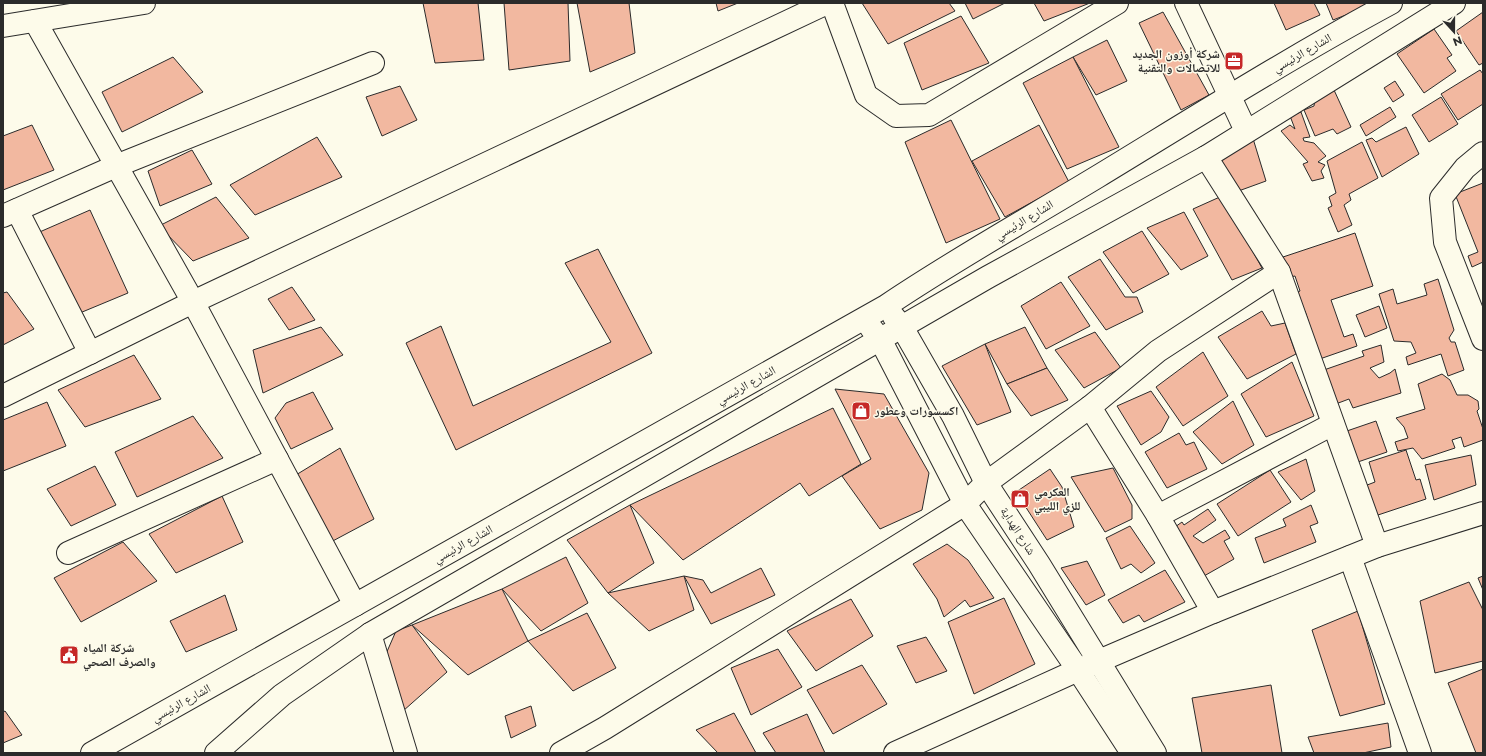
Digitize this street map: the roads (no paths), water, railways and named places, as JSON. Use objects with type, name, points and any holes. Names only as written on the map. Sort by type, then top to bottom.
[{"type":"street","points":[[3,26],[141,3]]},
{"type":"street","points":[[3,396],[193,302],[827,3]]},
{"type":"street","points":[[832,3],[866,95],[896,116],[929,115],[1117,3]]},
{"type":"street","points":[[1186,3],[1246,131]]},
{"type":"street","name":"الشارع الرئيسي","points":[[92,753],[864,319],[943,268],[1018,225],[1229,96],[1391,3]]},
{"type":"street","points":[[216,753],[282,695],[370,634],[988,277],[1206,157],[1454,3]]},
{"type":"street","points":[[35,21],[193,302],[355,605]]},
{"type":"street","points":[[90,353],[10,213],[116,166],[373,63]]},
{"type":"street","points":[[1483,153],[1465,168],[1441,198],[1445,242],[1483,339]]},
{"type":"street","points":[[1206,157],[1279,272],[1377,546]]},
{"type":"street","points":[[561,753],[605,728],[965,504],[986,483],[1090,407],[1158,351],[1279,272]]},
{"type":"street","name":"شارع الهداية","points":[[886,306],[902,327],[952,416],[986,483],[1099,660],[1155,753]]},
{"type":"street","points":[[864,319],[880,339],[965,504],[1078,670],[1132,753]]},
{"type":"street","points":[[1090,407],[1158,516],[1213,612]]},
{"type":"street","points":[[1158,516],[1333,424]]},
{"type":"street","points":[[68,553],[277,459]]},
{"type":"street","points":[[895,753],[1099,660],[1350,556],[1377,546],[1483,513]]},
{"type":"street","points":[[1350,556],[1420,753]]},
{"type":"street","points":[[370,634],[406,753]]},
{"type":"place","name":"شركة أوزون الجديد للاتصالات والتقنية","points":[[1234,61]]},
{"type":"place","name":"اكسسورات وعطور","points":[[861,411]]},
{"type":"place","name":"العكرمي للزي الليبي","points":[[1020,499]]},
{"type":"place","name":"شركة المياه والصرف الصحي","points":[[69,655]]}]
